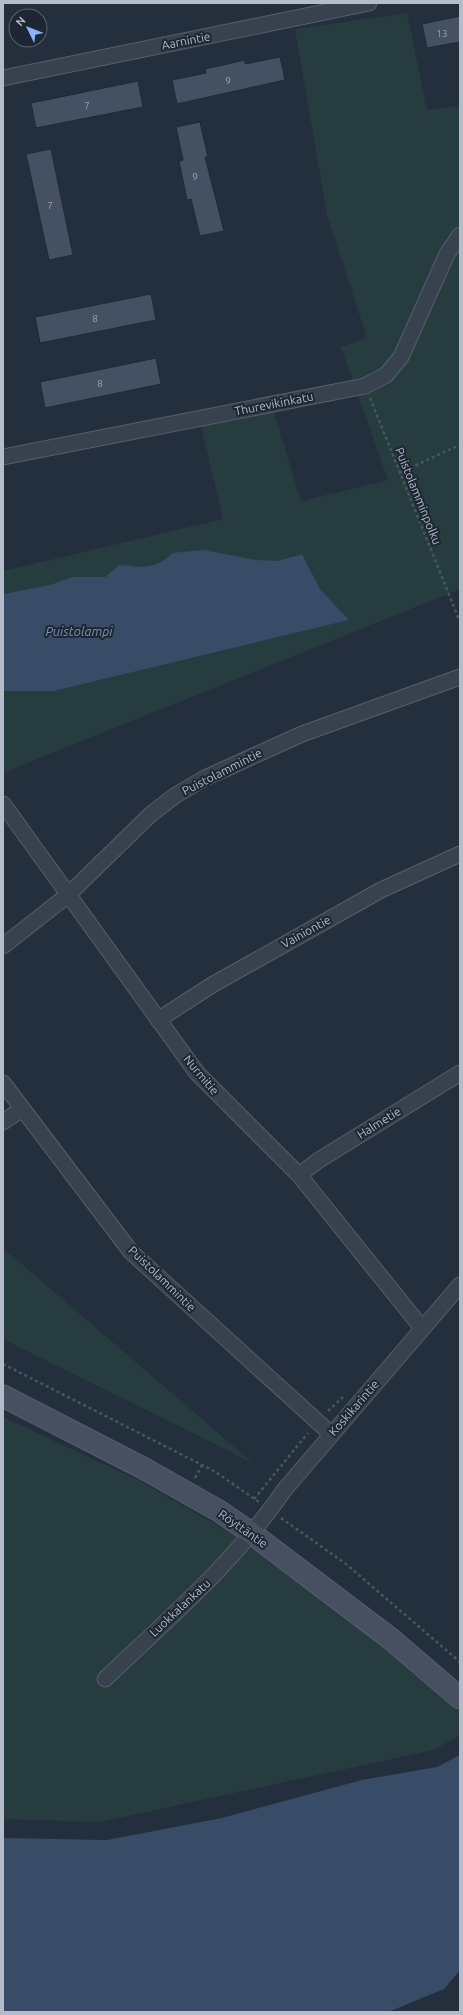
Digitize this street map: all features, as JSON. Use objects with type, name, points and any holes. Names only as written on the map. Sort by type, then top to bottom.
[{"type":"street","name":"Aarnintie","points":[[3,78],[369,3]]},
{"type":"street","name":"Thurevikinkatu","points":[[3,458],[365,386],[386,375],[401,357],[447,254],[460,235]]},
{"type":"street","name":"Puistolammintie","points":[[3,946],[68,895],[150,815],[176,795],[205,778],[302,734],[460,677]]},
{"type":"street","name":"Nurmitie","points":[[3,804],[197,1073],[299,1175],[422,1328]]},
{"type":"street","name":"Vainiontie","points":[[158,1020],[212,985],[381,890],[460,854]]},
{"type":"street","name":"Halmetie","points":[[299,1175],[319,1160],[460,1073]]},
{"type":"street","name":"Puistolammintie","points":[[3,1083],[132,1252],[331,1434]]},
{"type":"street","points":[[3,1122],[22,1109]]},
{"type":"street","name":"Koskikarintie","points":[[251,1533],[271,1510],[284,1489],[460,1285]]},
{"type":"street","name":"Röyttäntie","points":[[3,1396],[143,1468],[219,1512],[251,1533],[391,1640],[460,1698]]},
{"type":"street","name":"Luokkalankatu","points":[[105,1679],[213,1578],[251,1533]]},
{"type":"path","name":"Puistolamminpolku","points":[[365,386],[460,622]]},
{"type":"path","points":[[399,473],[460,444]]},
{"type":"path","points":[[3,1364],[202,1465],[271,1510],[346,1564],[460,1662]]},
{"type":"path","points":[[194,1480],[202,1465]]},
{"type":"green space","points":[[407,13],[427,110],[460,106],[460,589],[3,773],[3,691],[54,691],[349,620],[320,589],[302,554],[277,561],[164,561],[153,565],[142,566],[119,565],[105,577],[72,577],[50,585],[3,594],[3,571],[223,519],[199,417],[271,402],[301,501],[388,480],[341,347],[367,338],[327,215],[295,29]]},
{"type":"green space","points":[[3,1248],[253,1463],[3,1339]]},
{"type":"green space","points":[[3,1417],[138,1480],[224,1529],[384,1645],[460,1711],[460,1735],[434,1750],[100,1822],[3,1819]]},
{"type":"water","name":"Puistolampi","points":[[204,550],[256,560],[277,561],[302,554],[320,589],[349,620],[54,691],[3,691],[3,594],[50,585],[72,577],[105,577],[119,565],[141,567],[154,565],[172,553]]},
{"type":"water","points":[[460,1755],[460,1970],[444,1989],[388,2012],[3,2012],[3,1838],[107,1840],[222,1818],[362,1780],[437,1767]]},
{"type":"building","points":[[460,16],[460,42],[427,48],[422,24]]},
{"type":"building","points":[[280,57],[285,80],[177,104],[172,80],[206,73],[205,69],[245,60],[245,64]]},
{"type":"building","points":[[138,81],[143,107],[36,128],[31,103]]},
{"type":"building","points":[[200,122],[208,157],[205,157],[224,231],[200,236],[191,199],[187,200],[179,161],[183,160],[176,127]]},
{"type":"building","points":[[51,149],[73,255],[49,260],[26,154]]},
{"type":"building","points":[[151,294],[156,320],[40,343],[35,317]]},
{"type":"building","points":[[156,358],[161,384],[45,408],[40,382]]}]
